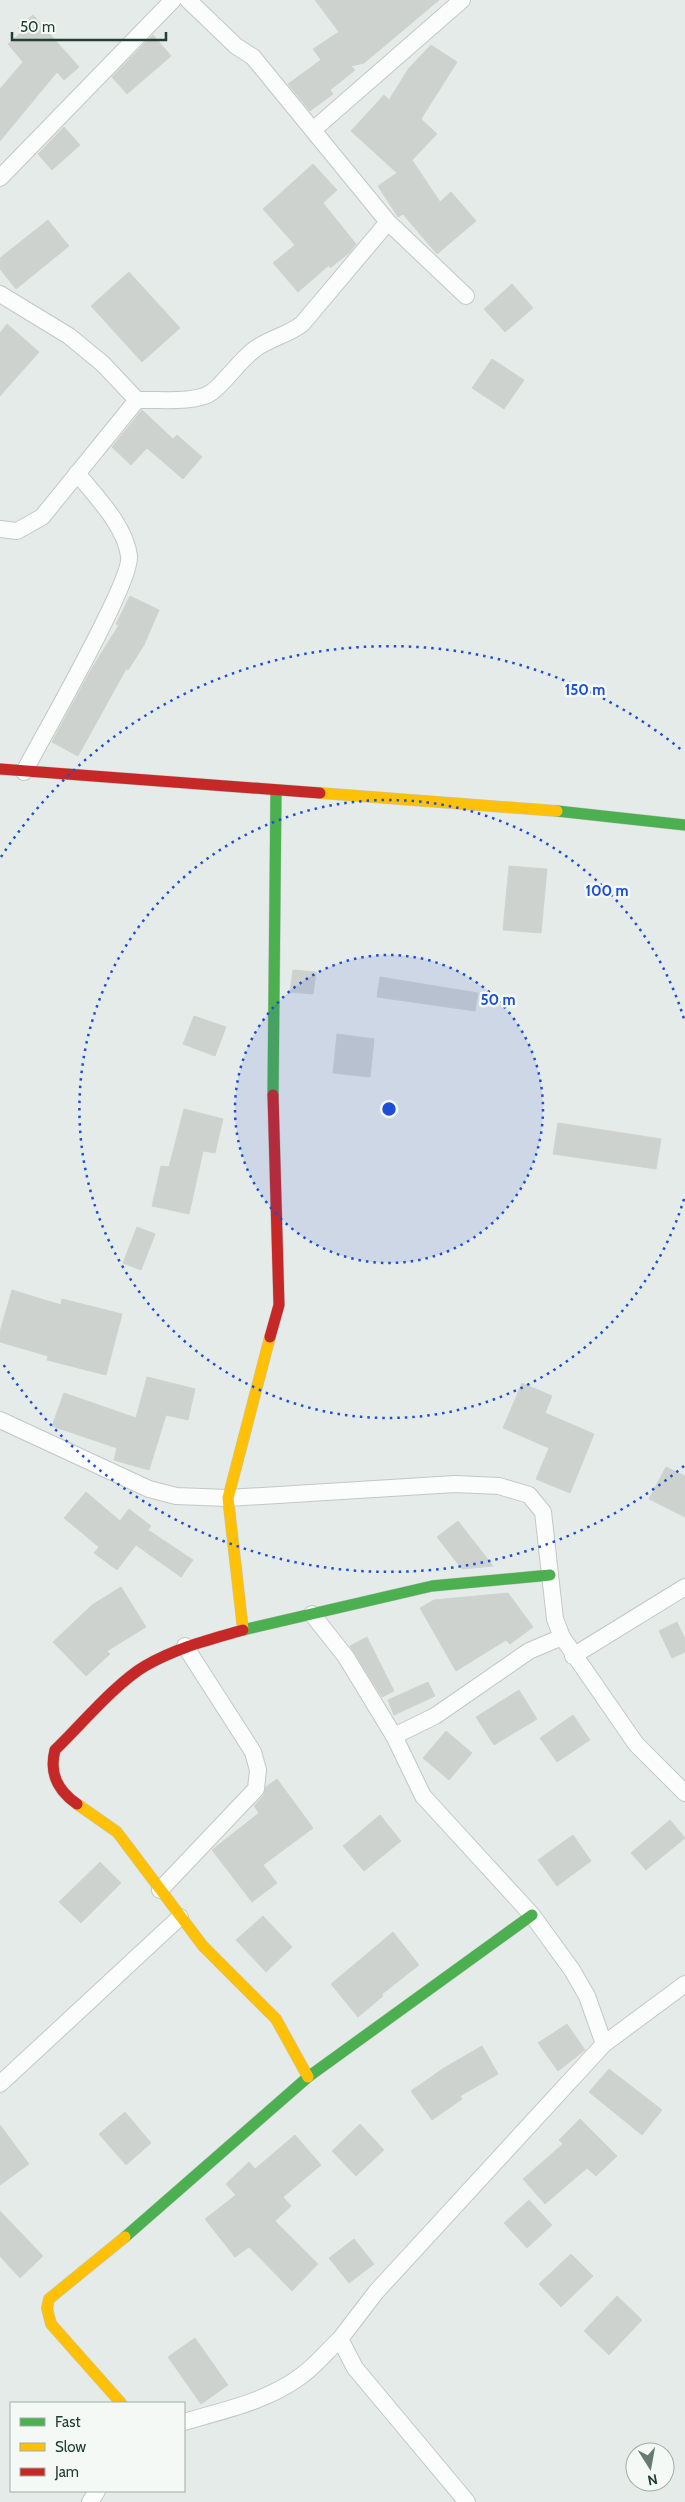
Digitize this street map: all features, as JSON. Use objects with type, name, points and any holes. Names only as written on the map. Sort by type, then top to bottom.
[{"type":"street","points":[[0,178],[173,0]]},
{"type":"street","points":[[188,0],[236,46],[253,57],[388,222],[466,296]]},
{"type":"street","points":[[313,130],[462,0]]},
{"type":"street","points":[[0,294],[69,336],[103,364],[137,400],[199,399],[211,392],[260,345],[293,331],[302,324],[388,222]]},
{"type":"street","points":[[0,529],[17,531],[42,517],[137,400]]},
{"type":"street","points":[[24,772],[115,603],[130,558],[124,536],[77,473]]},
{"type":"street","points":[[0,769],[606,815],[685,825]]},
{"type":"street","points":[[243,1630],[228,1498],[279,1305],[273,1088],[276,791]]},
{"type":"street","points":[[0,1420],[149,1489],[176,1496],[228,1498],[455,1484],[499,1486],[529,1495],[543,1512],[555,1619],[562,1637],[573,1656],[636,1744],[685,1793]]},
{"type":"street","points":[[308,2077],[276,2019],[214,1958],[180,1917],[117,1832],[72,1800],[56,1781],[51,1766],[55,1750],[127,1680],[144,1667],[185,1646],[243,1630],[432,1586],[550,1575]]},
{"type":"street","points":[[573,1656],[685,1587]]},
{"type":"street","points":[[312,1614],[346,1657],[394,1736],[423,1796],[532,1915],[582,1987],[604,2044]]},
{"type":"street","points":[[394,1736],[435,1716],[529,1651],[562,1637]]},
{"type":"street","points":[[160,1890],[256,1789],[258,1770],[253,1752],[185,1646]]},
{"type":"street","points":[[120,2402],[52,2324],[47,2308],[49,2299],[95,2263],[308,2077],[532,1915]]},
{"type":"street","points":[[0,2084],[180,1917]]},
{"type":"street","points":[[185,2422],[236,2408],[272,2393],[302,2376],[340,2339],[388,2278],[604,2044],[685,1984]]},
{"type":"street","points":[[340,2339],[355,2368],[431,2462],[467,2502]]},
{"type":"building","points":[[315,0],[439,0],[364,63],[351,66],[355,70],[330,90],[333,94],[310,111],[288,84],[321,60],[313,49],[339,32]]},
{"type":"building","points":[[33,15],[79,67],[64,80],[57,72],[0,141],[0,89],[23,62],[8,44],[22,32],[18,28]]},
{"type":"building","points":[[153,35],[171,56],[127,94],[112,77]]},
{"type":"building","points":[[431,45],[457,62],[421,119],[437,134],[412,160],[440,202],[451,192],[476,221],[437,254],[403,214],[398,217],[378,186],[397,173],[351,131],[384,95],[389,100],[409,68]]},
{"type":"building","points":[[64,127],[80,145],[52,170],[38,154]]},
{"type":"building","points":[[313,164],[337,190],[323,203],[356,244],[349,253],[330,268],[329,265],[298,292],[273,263],[295,245],[263,209]]},
{"type":"building","points":[[48,220],[69,246],[16,289],[0,269],[0,258]]},
{"type":"building","points":[[129,272],[180,328],[142,362],[91,306]]},
{"type":"building","points":[[512,284],[533,308],[505,332],[484,309]]},
{"type":"building","points":[[7,324],[39,352],[0,396],[0,333]]},
{"type":"building","points":[[492,359],[524,380],[504,409],[472,388]]},
{"type":"building","points":[[142,410],[173,439],[177,435],[202,457],[183,479],[147,448],[131,465],[112,447]]},
{"type":"building","points":[[130,596],[159,610],[144,645],[128,670],[126,669],[78,756],[52,742],[92,668],[119,625],[116,624]]},
{"type":"building","points":[[509,866],[547,869],[541,933],[503,930]]},
{"type":"building","points":[[293,970],[316,972],[313,994],[290,992]]},
{"type":"building","points":[[380,977],[478,993],[475,1011],[377,997]]},
{"type":"building","points":[[194,1016],[226,1027],[215,1056],[183,1044]]},
{"type":"building","points":[[337,1034],[374,1039],[370,1077],[333,1073]]},
{"type":"building","points":[[184,1109],[223,1119],[215,1153],[203,1151],[189,1214],[152,1206],[161,1166],[169,1167]]},
{"type":"building","points":[[558,1123],[661,1139],[656,1169],[553,1154]]},
{"type":"building","points":[[137,1227],[155,1234],[141,1270],[123,1263]]},
{"type":"building","points":[[12,1290],[61,1305],[62,1299],[122,1314],[106,1375],[47,1360],[48,1356],[0,1342],[0,1332]]},
{"type":"building","points":[[147,1377],[195,1389],[188,1420],[166,1415],[149,1470],[114,1460],[117,1448],[52,1426],[64,1393],[136,1418]]},
{"type":"building","points":[[522,1383],[552,1396],[545,1413],[594,1434],[570,1493],[536,1479],[549,1448],[503,1428]]},
{"type":"building","points":[[666,1467],[685,1476],[685,1517],[649,1499]]},
{"type":"building","points":[[86,1492],[120,1521],[129,1509],[151,1526],[148,1530],[193,1560],[181,1577],[136,1545],[117,1570],[94,1553],[99,1547],[64,1518]]},
{"type":"building","points":[[458,1521],[493,1566],[462,1569],[437,1537]]},
{"type":"building","points":[[121,1587],[146,1627],[107,1651],[110,1654],[86,1676],[53,1642],[92,1605]]},
{"type":"building","points":[[508,1593],[533,1627],[510,1644],[506,1640],[456,1671],[420,1608],[434,1600]]},
{"type":"building","points":[[677,1622],[685,1639],[685,1652],[672,1658],[659,1631]]},
{"type":"building","points":[[367,1637],[394,1691],[382,1697],[350,1646]]},
{"type":"building","points":[[428,1682],[435,1696],[394,1715],[388,1700]]},
{"type":"building","points":[[519,1690],[537,1719],[494,1745],[476,1717]]},
{"type":"building","points":[[573,1715],[590,1740],[557,1762],[540,1738]]},
{"type":"building","points":[[446,1731],[472,1753],[449,1780],[423,1758]]},
{"type":"building","points":[[277,1779],[313,1828],[263,1865],[277,1883],[252,1902],[212,1850],[259,1813],[254,1806],[264,1795],[266,1787]]},
{"type":"building","points":[[380,1815],[401,1841],[364,1871],[343,1846]]},
{"type":"building","points":[[670,1820],[685,1838],[646,1870],[631,1853]]},
{"type":"building","points":[[573,1835],[591,1861],[557,1886],[538,1860]]},
{"type":"building","points":[[100,1862],[121,1883],[81,1923],[59,1902]]},
{"type":"building","points":[[263,1916],[292,1947],[266,1972],[236,1940]]},
{"type":"building","points":[[393,1932],[419,1965],[382,1994],[383,1996],[358,2017],[331,1984]]},
{"type":"building","points":[[567,2024],[585,2050],[558,2071],[538,2043]]},
{"type":"building","points":[[482,2046],[498,2074],[460,2096],[462,2099],[432,2120],[411,2091],[444,2068]]},
{"type":"building","points":[[609,2069],[662,2110],[642,2135],[589,2092]]},
{"type":"building","points":[[125,2112],[151,2143],[126,2165],[99,2134]]},
{"type":"building","points":[[580,2119],[617,2156],[596,2176],[587,2168],[545,2204],[523,2179],[563,2144],[559,2140]]},
{"type":"building","points":[[360,2124],[384,2150],[356,2176],[332,2151]]},
{"type":"building","points":[[0,2125],[29,2164],[0,2185]]},
{"type":"building","points":[[295,2135],[321,2165],[283,2197],[291,2206],[275,2221],[318,2264],[292,2291],[249,2247],[235,2257],[205,2219],[236,2195],[226,2184],[249,2162],[255,2169]]},
{"type":"building","points":[[529,2200],[552,2225],[527,2248],[504,2223]]},
{"type":"building","points":[[0,2211],[43,2256],[20,2278],[0,2256]]},
{"type":"building","points":[[354,2239],[374,2264],[349,2283],[329,2258]]},
{"type":"building","points":[[571,2254],[593,2276],[561,2307],[539,2284]]},
{"type":"building","points":[[617,2296],[642,2320],[609,2355],[584,2331]]},
{"type":"building","points":[[195,2338],[228,2385],[201,2404],[168,2357]]},
{"type":"traffic: fast","points":[[273,1095],[276,791]]},
{"type":"traffic: fast","points":[[557,811],[685,825]]},
{"type":"traffic: fast","points":[[243,1630],[432,1586],[550,1575]]},
{"type":"traffic: fast","points":[[125,2237],[308,2077],[532,1915]]},
{"type":"traffic: slow","points":[[320,793],[557,811]]},
{"type":"traffic: slow","points":[[243,1630],[228,1498],[270,1337]]},
{"type":"traffic: slow","points":[[77,1804],[117,1832],[203,1946],[276,2019],[308,2077]]},
{"type":"traffic: slow","points":[[120,2402],[51,2324],[47,2308],[49,2299],[125,2237]]},
{"type":"traffic: jam","points":[[0,769],[320,793]]},
{"type":"traffic: jam","points":[[270,1337],[279,1305],[273,1095]]},
{"type":"traffic: jam","points":[[77,1804],[64,1793],[56,1780],[53,1766],[55,1750],[110,1694],[145,1666],[180,1649],[243,1630]]}]
